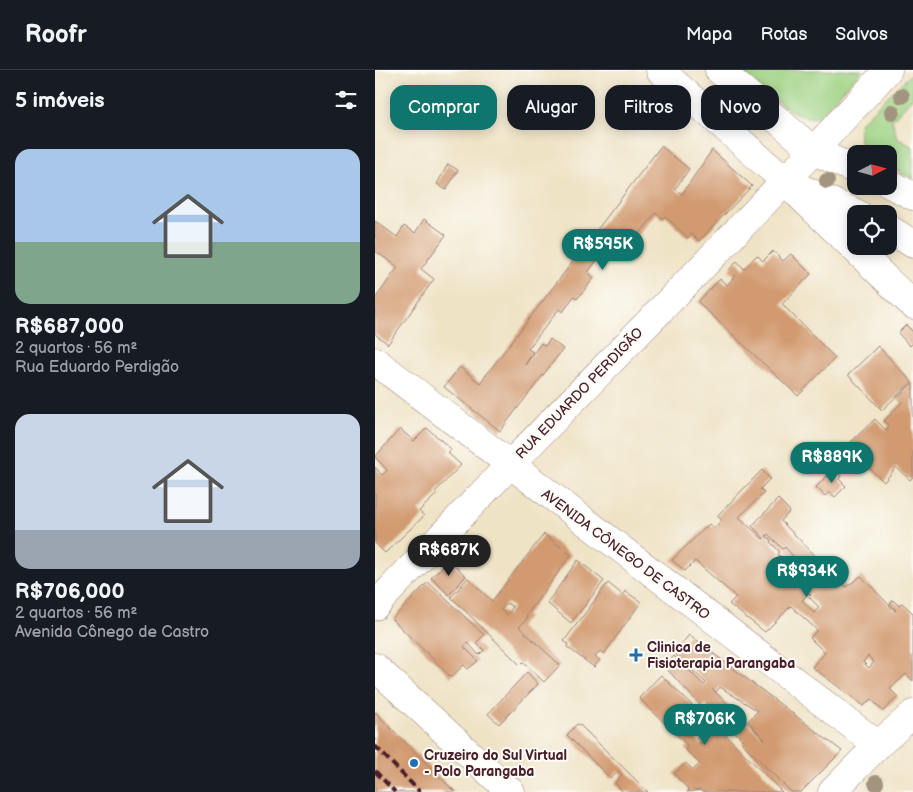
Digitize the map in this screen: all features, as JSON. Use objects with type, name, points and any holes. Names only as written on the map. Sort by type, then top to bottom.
[{"type":"main road","points":[[660,70],[785,181],[913,305]]},
{"type":"main road","points":[[719,70],[814,151],[847,166]]},
{"type":"main road","name":"RUA EDUARDO PERDIGÃO","points":[[375,606],[508,465],[814,151],[888,70]]},
{"type":"main road","points":[[785,181],[847,209]]},
{"type":"main road","points":[[897,188],[913,196]]},
{"type":"main road","points":[[897,234],[913,244]]},
{"type":"main road","name":"AVENIDA CÔNEGO DE CASTRO","points":[[375,361],[508,465],[878,745]]},
{"type":"main road","points":[[375,667],[511,792]]},
{"type":"main road","points":[[832,792],[878,745],[913,714]]},
{"type":"green space","points":[[740,70],[862,70],[818,117],[799,114],[779,102],[779,85],[757,85]]},
{"type":"green space","points":[[913,72],[913,97],[892,120],[897,138],[913,147],[913,179],[897,170],[897,145],[862,145],[859,132],[860,123]]},
{"type":"building","points":[[661,146],[689,169],[675,189],[682,194],[712,150],[752,186],[699,241],[692,234],[688,238],[665,216],[663,219],[656,213],[626,251],[612,240],[588,272],[594,278],[577,299],[574,296],[563,312],[559,309],[528,349],[533,352],[525,365],[541,343],[545,346],[550,339],[563,349],[500,431],[444,387],[460,367],[480,383]]},
{"type":"building","points":[[448,164],[458,170],[446,190],[437,184]]},
{"type":"building","points":[[424,219],[446,235],[421,269],[434,279],[388,344],[375,334],[375,299],[398,267],[375,251],[375,221],[397,237],[404,226],[415,233]]},
{"type":"building","points":[[773,251],[783,261],[791,254],[811,274],[782,304],[835,358],[798,396],[698,302],[720,279],[727,285],[735,276],[729,270],[737,261],[744,269],[757,255],[763,261]]},
{"type":"building","points":[[906,325],[913,332],[913,343],[910,346],[898,333]]},
{"type":"building","points":[[878,346],[912,382],[882,410],[848,375]]},
{"type":"building","points":[[913,383],[913,477],[910,480],[896,467],[884,482],[847,446],[875,419],[886,430],[889,426],[884,421],[902,402],[897,398]]},
{"type":"building","points":[[427,428],[451,449],[448,453],[461,465],[435,492],[437,494],[419,511],[424,516],[385,553],[375,543],[375,467],[382,475],[387,470],[375,457],[400,429],[414,441]]},
{"type":"building","points":[[834,469],[841,476],[839,479],[846,486],[835,497],[829,492],[825,496],[816,487]]},
{"type":"building","points":[[762,470],[770,479],[760,489],[764,493],[739,517],[763,539],[752,526],[778,499],[790,511],[781,521],[846,587],[861,576],[895,611],[890,604],[893,600],[899,606],[902,603],[913,613],[913,681],[906,674],[890,689],[898,697],[883,711],[871,699],[864,706],[812,667],[825,653],[810,638],[817,630],[791,606],[765,632],[729,604],[736,597],[695,561],[685,571],[672,560],[709,524],[714,528],[722,520],[717,516]],"holes":[[[768,534],[783,549],[785,547],[822,589],[791,557],[786,563],[778,554],[780,552],[766,536]],[[809,593],[811,595],[809,597],[819,607],[814,613],[802,600]],[[868,656],[874,662],[869,668],[863,662]]]},
{"type":"building","points":[[544,534],[571,555],[526,616],[528,617],[526,620],[519,627],[560,665],[544,682],[523,662],[520,665],[451,597],[468,578],[492,601]],"holes":[[[507,603],[513,607],[507,615],[501,610]]]},
{"type":"building","points":[[449,560],[466,576],[449,595],[431,578]]},
{"type":"building","points":[[578,560],[604,581],[571,623],[547,603]]},
{"type":"building","points":[[428,582],[484,635],[476,643],[484,650],[479,655],[468,643],[464,647],[478,661],[468,669],[464,665],[451,677],[392,619]]},
{"type":"building","points":[[608,583],[623,595],[625,591],[641,602],[604,654],[600,651],[595,657],[600,660],[594,667],[567,647],[568,644],[564,641]]},
{"type":"building","points":[[689,635],[842,751],[801,792],[791,792],[742,743],[744,741],[732,729],[705,704],[702,707],[665,667],[674,656],[704,685],[706,683],[674,653]],"holes":[[[720,687],[758,711],[748,721],[765,740],[712,689],[716,692]]]},
{"type":"building","points":[[527,672],[538,684],[499,724],[488,714]]},
{"type":"building","points":[[661,675],[698,711],[700,709],[782,792],[702,792],[701,790],[687,792],[689,790],[674,774],[686,763],[693,770],[700,764],[685,749],[688,746],[639,698]],"holes":[[[699,735],[706,741],[702,745],[696,739]]]},
{"type":"building","points":[[375,712],[455,792],[375,792]]},
{"type":"building","points":[[577,724],[648,792],[623,792],[615,783],[622,775],[618,771],[611,779],[567,735]]},
{"type":"railway","points":[[375,746],[420,792]]},
{"type":"railway","points":[[375,771],[395,792]]},
{"type":"place","name":"Clinica de Fisioterapia Parangaba","points":[[636,655]]},
{"type":"place","name":"Cruzeiro do Sul Virtual - Polo Parangaba","points":[[414,763]]}]
